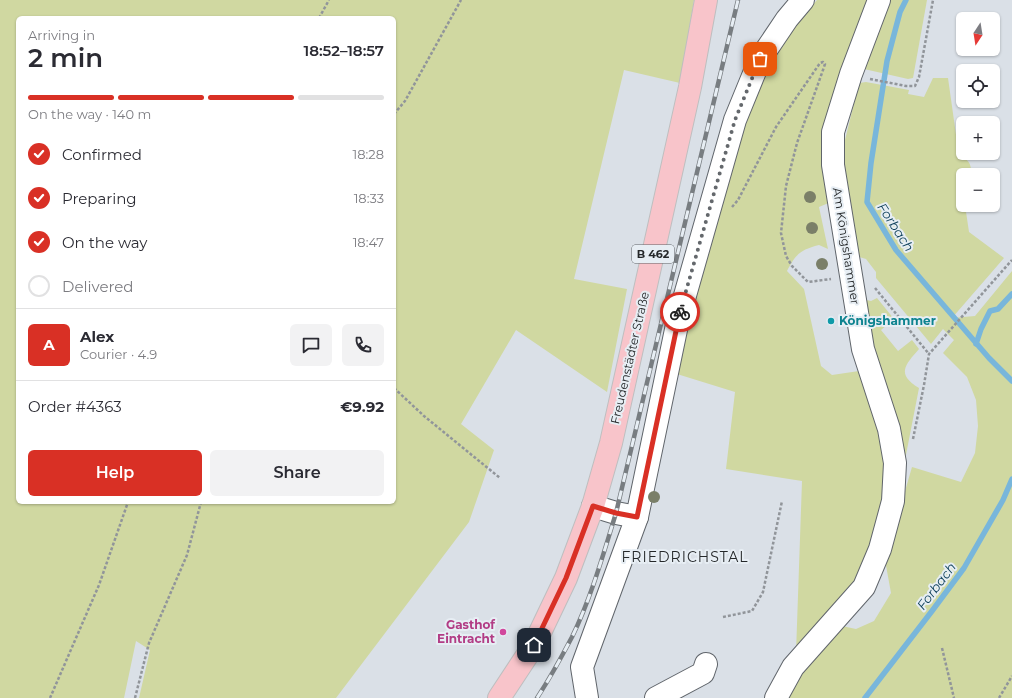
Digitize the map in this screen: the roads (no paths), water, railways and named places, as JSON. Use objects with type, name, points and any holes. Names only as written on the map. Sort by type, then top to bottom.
[{"type":"main road","name":"Freudenstädter Straße","points":[[499,698],[534,645],[566,578],[593,506],[611,443],[687,103],[706,0]]},
{"type":"street","points":[[587,698],[582,666],[637,517],[678,320],[735,120],[760,59],[787,19],[803,0]]},
{"type":"street","name":"Am Königshammer","points":[[776,698],[793,667],[864,587],[880,549],[893,501],[895,463],[889,429],[863,349],[850,277],[833,165],[833,132],[851,74],[879,0]]},
{"type":"street","points":[[593,506],[616,513],[637,517]]},
{"type":"street","points":[[656,698],[703,673],[706,664]]},
{"type":"waterway","name":"Forbach","points":[[906,0],[900,12],[887,61],[871,163],[867,202],[896,250],[989,358],[1012,381]]},
{"type":"waterway","points":[[976,344],[981,329],[990,311],[998,309],[1012,294]]},
{"type":"waterway","name":"Forbach","points":[[865,698],[964,568],[1003,500],[1012,479]]},
{"type":"railway","points":[[537,698],[560,660],[579,622],[596,576],[616,513],[738,0]]},
{"type":"place","name":"Königshammer","points":[[831,321]]},
{"type":"place","name":"Gasthof Eintracht","points":[[503,632]]},
{"type":"district","name":"FRIEDRICHSTAL","points":[[685,557]]}]
